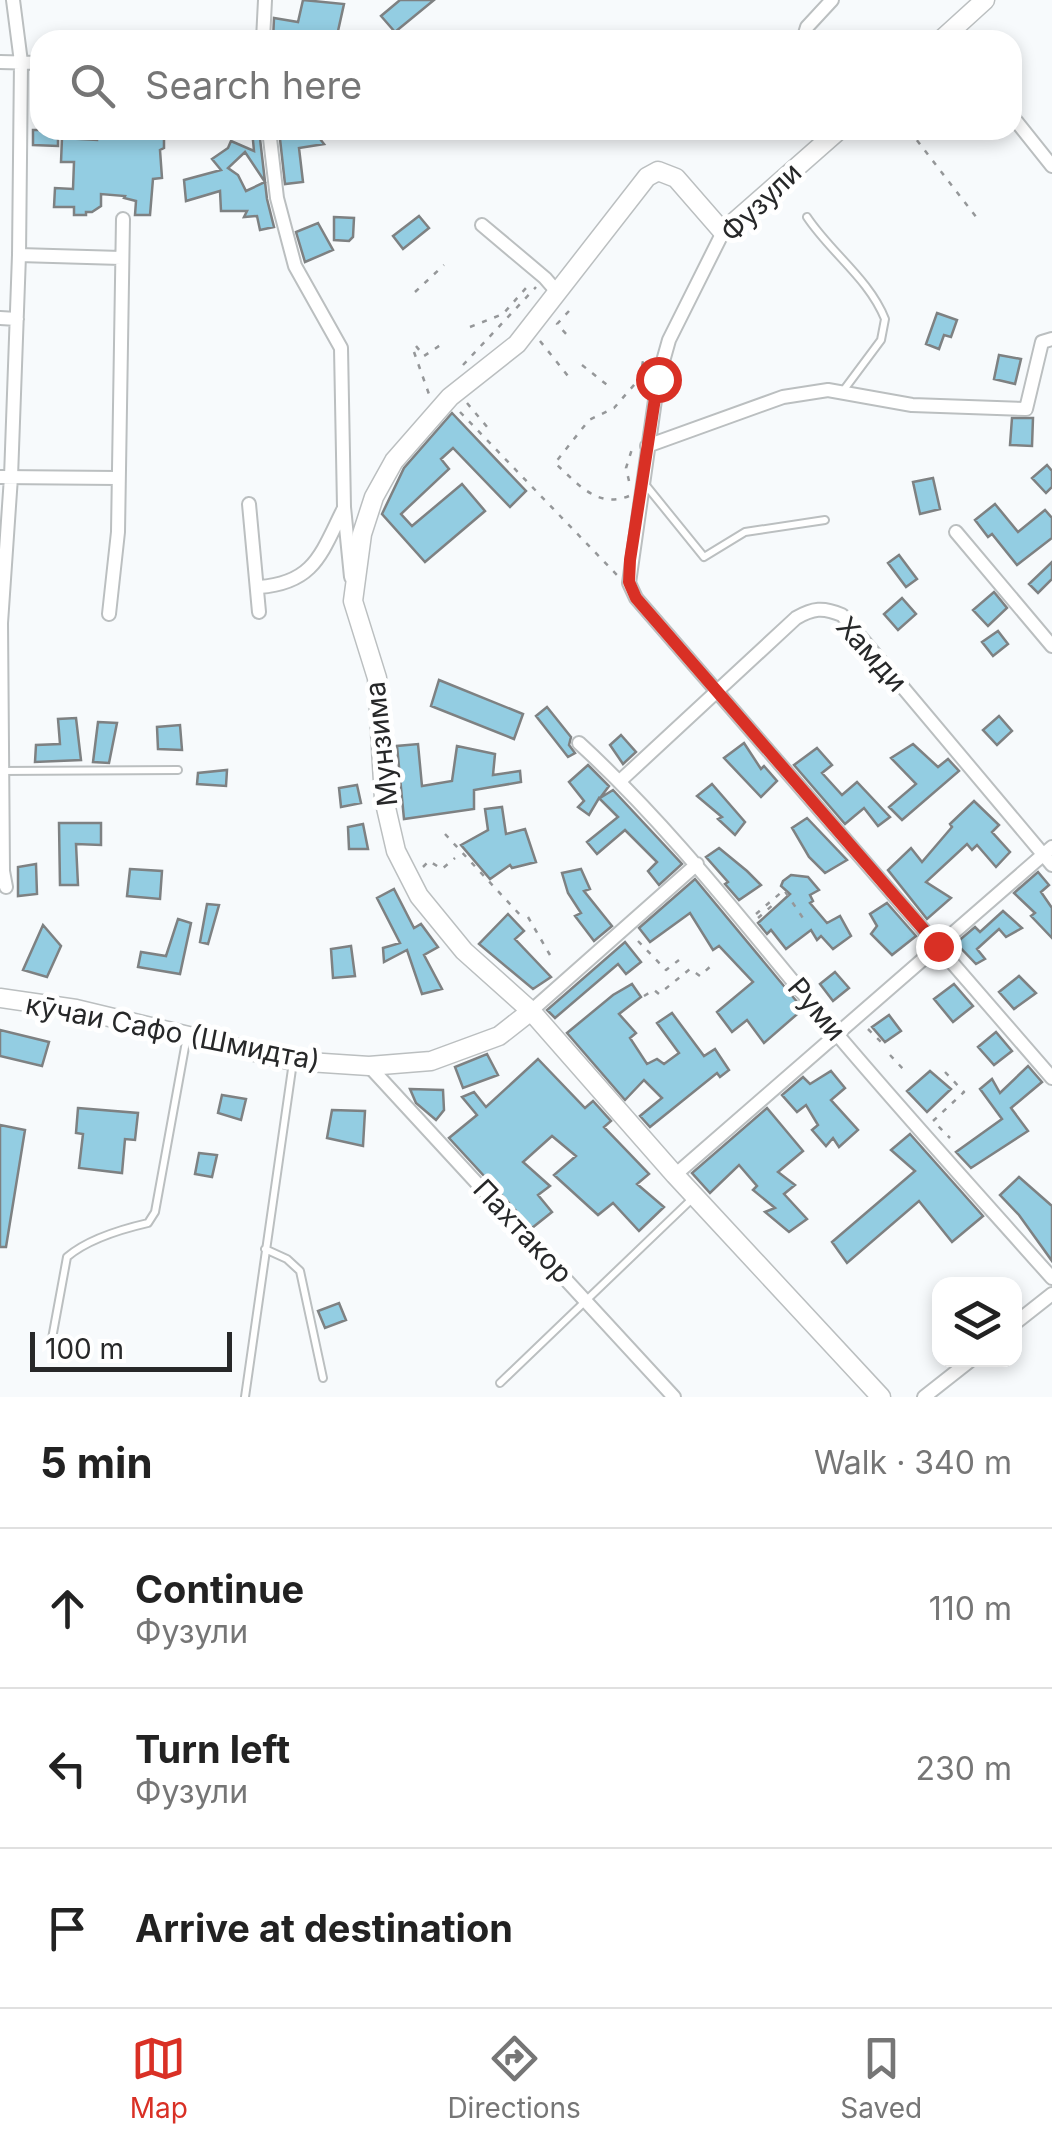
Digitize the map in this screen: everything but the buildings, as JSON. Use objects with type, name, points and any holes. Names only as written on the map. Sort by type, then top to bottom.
[{"type":"street","points":[[6,887],[0,622],[19,255],[21,62],[14,0]]},
{"type":"street","points":[[264,30],[265,0]]},
{"type":"street","points":[[807,30],[832,0]]},
{"type":"street","points":[[956,30],[985,0]]},
{"type":"street","points":[[0,62],[30,62]]},
{"type":"street","points":[[1022,128],[1052,166]]},
{"type":"street","points":[[270,140],[276,198],[295,266],[342,348],[344,508],[353,601]]},
{"type":"street","name":"Фузули","points":[[828,140],[723,232],[669,340],[658,379],[648,446],[635,481],[629,582],[636,598],[1052,1078]]},
{"type":"street","name":"Мунзима","points":[[723,232],[676,178],[658,171],[647,177],[517,344],[450,397],[394,461],[374,497],[362,534],[353,601],[377,678],[384,799],[396,851],[418,896],[464,951],[531,1011],[675,1175],[881,1397]]},
{"type":"street","points":[[110,614],[118,532],[123,219]]},
{"type":"street","points":[[482,224],[558,294]]},
{"type":"street","points":[[19,255],[121,258]]},
{"type":"street","points":[[0,318],[17,318]]},
{"type":"street","points":[[648,446],[784,397],[842,392],[912,405],[1026,409],[1047,341]]},
{"type":"street","points":[[6,477],[116,478]]},
{"type":"street","points":[[249,504],[259,587],[258,612]]},
{"type":"street","points":[[259,587],[288,585],[318,560],[344,508]]},
{"type":"street","points":[[956,532],[1052,646]]},
{"type":"street","name":"Хамди","points":[[620,781],[796,618],[812,609],[826,608],[842,615],[1049,855]]},
{"type":"street","name":"Руми","points":[[580,743],[698,864],[836,1034],[1052,1278]]},
{"type":"street","points":[[675,1175],[938,946],[1049,855]]},
{"type":"street","name":"кӯчаи Сафо (Шмидта)","points":[[0,998],[76,1009],[293,1061],[369,1066],[431,1061],[500,1036],[698,864]]},
{"type":"street","name":"Пахтакор","points":[[369,1066],[674,1397]]},
{"type":"street","points":[[1022,1318],[1052,1294]]},
{"type":"street","points":[[924,1397],[962,1367]]},
{"type":"lane","points":[[807,218],[823,242],[863,282],[885,320],[881,340],[842,392]]},
{"type":"lane","points":[[635,481],[704,556],[744,532],[825,520]]},
{"type":"lane","points":[[1,771],[178,770]]},
{"type":"lane","points":[[52,1344],[68,1257],[128,1227],[148,1223],[155,1212],[187,1034]]},
{"type":"lane","points":[[245,1397],[293,1061]]},
{"type":"lane","points":[[500,1383],[695,1196]]},
{"type":"lane","points":[[265,1250],[287,1259],[300,1271],[324,1378]]},
{"type":"path","points":[[917,140],[980,222]]},
{"type":"path","points":[[415,292],[444,265]]},
{"type":"path","points":[[457,372],[545,278]]},
{"type":"path","points":[[470,327],[503,314],[526,288]]},
{"type":"path","points":[[569,311],[557,324],[569,337]]},
{"type":"path","points":[[540,339],[568,376]]},
{"type":"path","points":[[416,346],[424,356],[445,342]]},
{"type":"path","points":[[414,352],[426,390],[439,401]]},
{"type":"path","points":[[632,495],[615,502],[593,497],[554,463],[590,420],[614,408],[640,378],[643,361]]},
{"type":"path","points":[[582,365],[610,388]]},
{"type":"path","points":[[466,402],[488,428]]},
{"type":"path","points":[[456,407],[617,574]]},
{"type":"path","points":[[632,449],[626,468],[635,481]]},
{"type":"path","points":[[445,834],[525,917],[550,956]]},
{"type":"path","points":[[418,871],[429,862],[442,869],[454,858]]},
{"type":"path","points":[[775,903],[751,921],[784,890],[807,924]]},
{"type":"path","points":[[638,940],[666,970],[680,960]]},
{"type":"path","points":[[644,996],[654,990],[658,994],[690,969],[700,976],[713,964]]},
{"type":"path","points":[[868,1029],[886,1048]]},
{"type":"path","points":[[890,1055],[904,1070]]},
{"type":"path","points":[[945,1072],[964,1092],[934,1121],[950,1138]]},
{"type":"route","points":[[658,379],[630,560],[629,582],[636,598],[938,946]]}]
